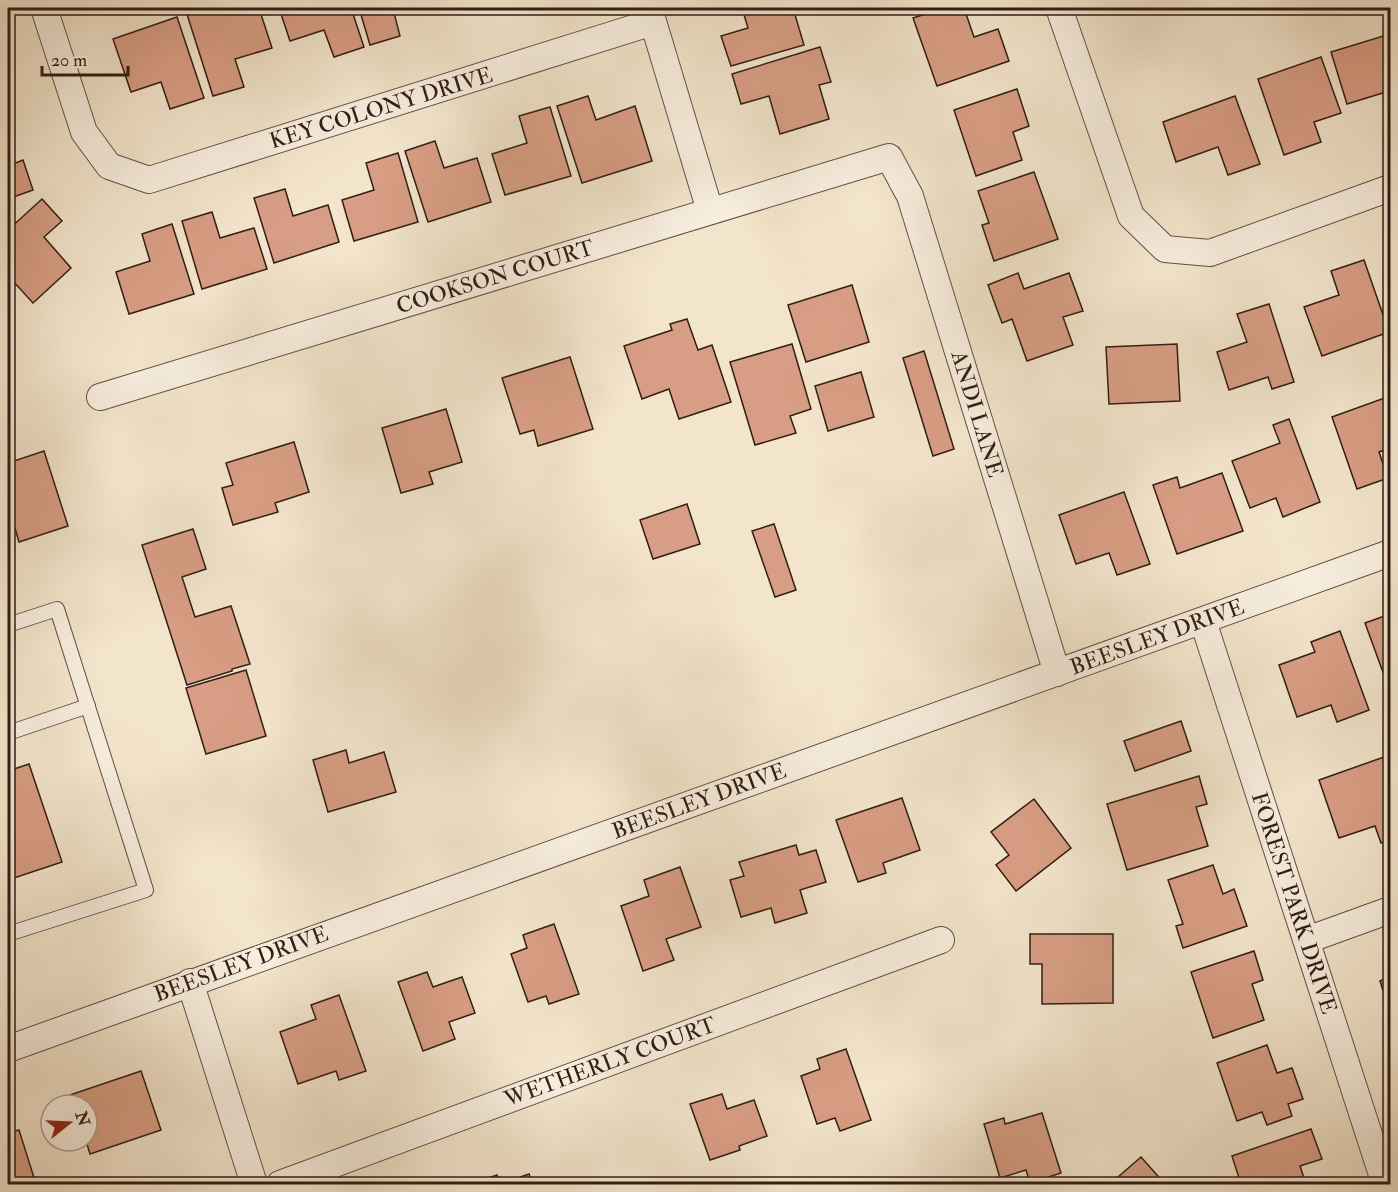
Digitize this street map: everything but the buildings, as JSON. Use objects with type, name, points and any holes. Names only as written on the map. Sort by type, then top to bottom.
[{"type":"street","name":"KEY COLONY DRIVE","points":[[44,8],[84,132],[109,166],[149,180],[651,15]]},
{"type":"street","points":[[1059,8],[1131,216],[1165,249],[1210,253],[1390,188]]},
{"type":"street","points":[[651,15],[710,211]]},
{"type":"street","name":"COOKSON COURT","points":[[100,396],[889,157]]},
{"type":"street","name":"ANDI LANE","points":[[889,157],[910,196],[1057,673]]},
{"type":"street","name":"BEESLEY DRIVE","points":[[8,1049],[1390,553]]},
{"type":"street","name":"FOREST PARK DRIVE","points":[[1203,621],[1385,1185]]},
{"type":"street","points":[[1307,940],[1390,910]]},
{"type":"street","name":"WETHERLY COURT","points":[[280,1185],[941,940]]},
{"type":"street","points":[[190,982],[254,1185]]},
{"type":"lane","points":[[8,625],[57,609],[146,890],[8,934]]},
{"type":"lane","points":[[8,733],[88,706]]}]
